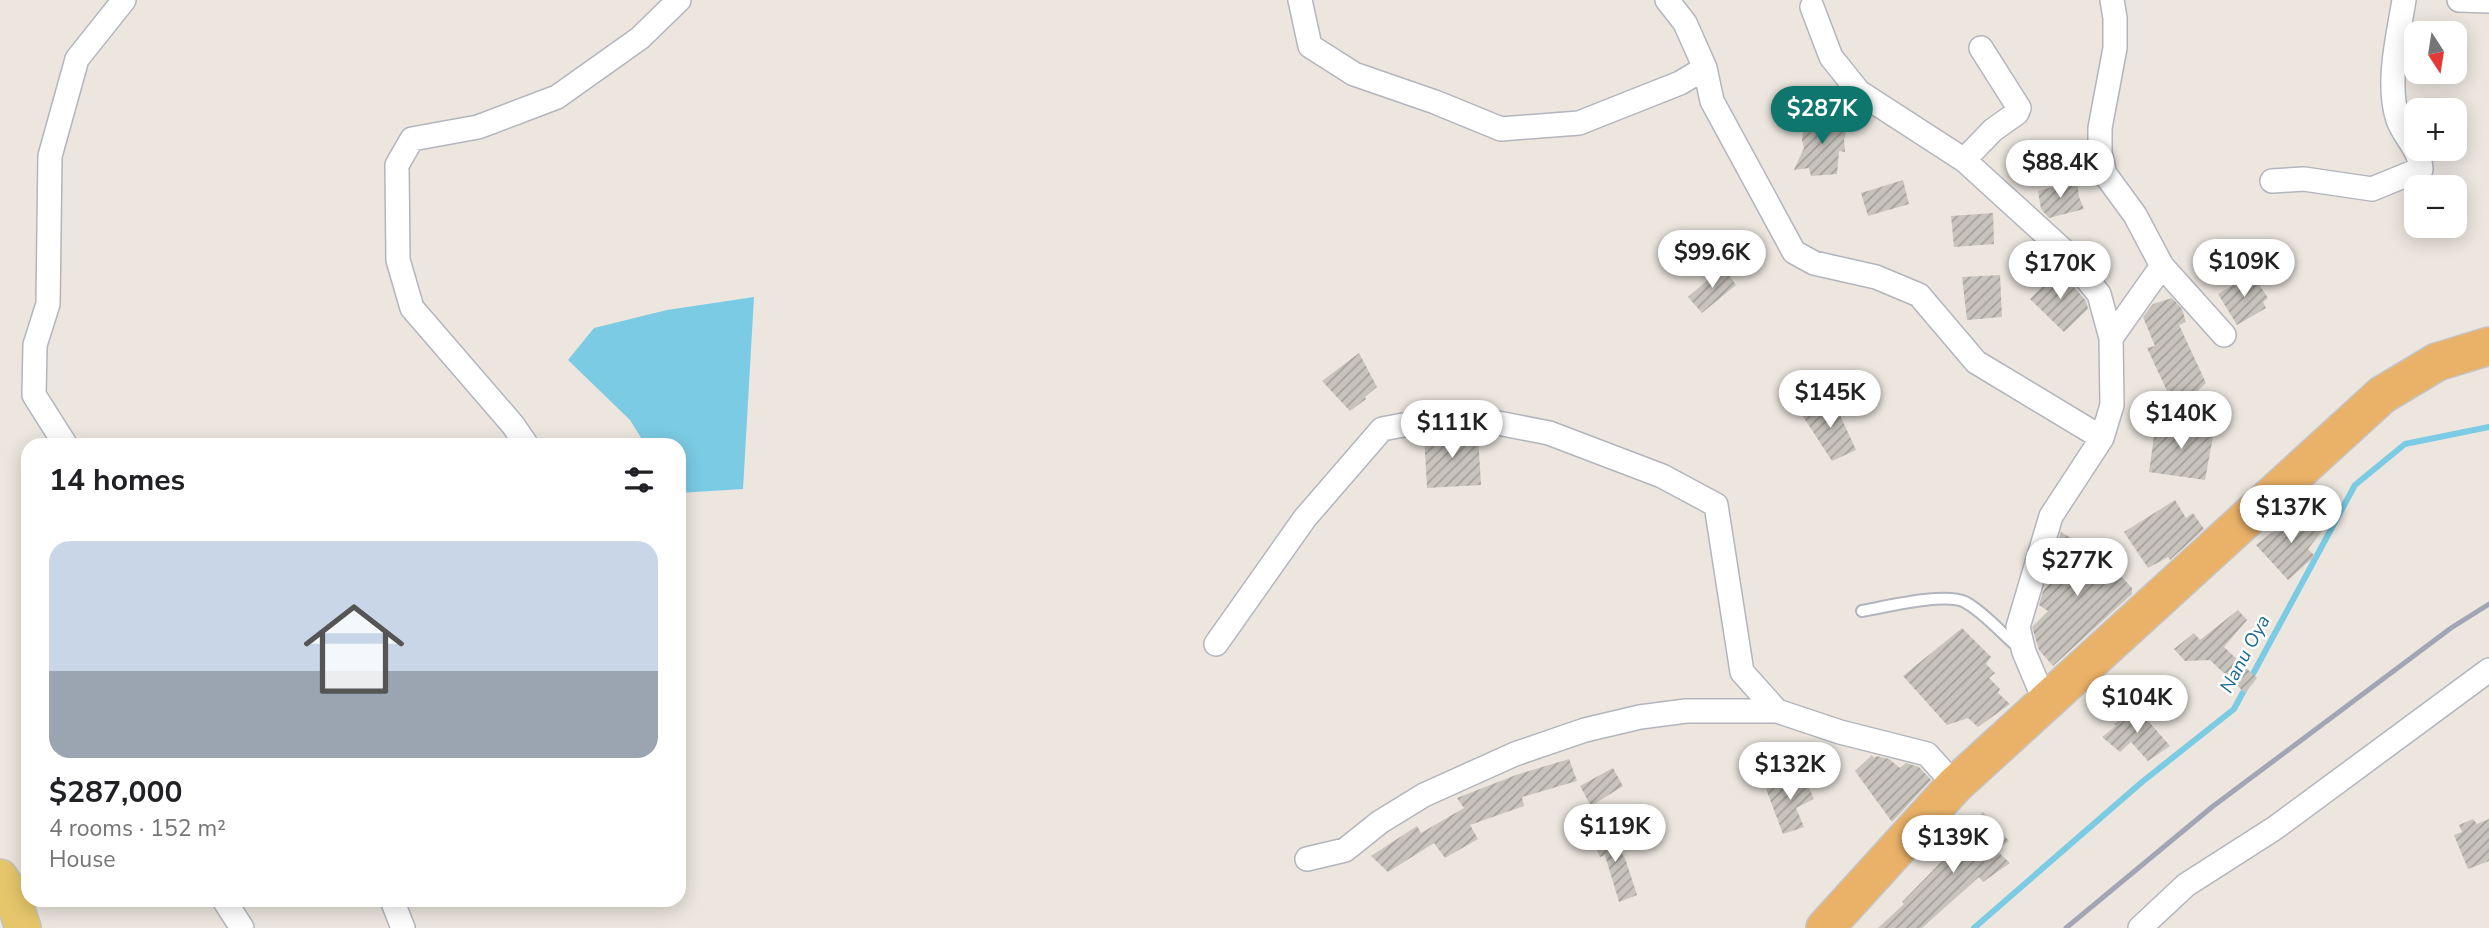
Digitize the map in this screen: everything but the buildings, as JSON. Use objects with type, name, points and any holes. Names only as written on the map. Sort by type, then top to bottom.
[{"type":"highway","points":[[1825,928],[1955,785],[2382,395],[2437,362],[2489,346]]},
{"type":"main road","points":[[0,877],[12,896],[23,928]]},
{"type":"street","points":[[61,438],[34,395],[35,345],[48,304],[50,156],[77,59],[124,0]]},
{"type":"street","points":[[522,438],[412,308],[398,260],[397,165],[412,139],[478,127],[557,97],[640,37],[679,0]]},
{"type":"street","points":[[1300,0],[1310,46],[1354,74],[1435,102],[1501,129],[1579,123],[1680,83],[1705,68]]},
{"type":"street","points":[[1667,0],[1685,23],[1705,68],[1712,102],[1794,252],[1814,263],[1876,277],[1919,295],[1976,362],[2102,438]]},
{"type":"street","points":[[2112,0],[2115,48],[2100,128],[2105,174],[2135,215],[2162,266],[2224,335]]},
{"type":"street","points":[[2272,181],[2304,179],[2372,189],[2421,169],[2420,156],[2399,122],[2392,96],[2404,0]]},
{"type":"street","points":[[2459,0],[2489,1]]},
{"type":"street","points":[[1812,7],[1831,57],[1860,92],[1964,160],[2070,259],[2099,295],[2111,338],[2112,405],[2102,438],[2051,516],[2018,627],[2024,652],[2046,704]]},
{"type":"street","points":[[1964,160],[1993,130],[2017,113],[2019,108],[1981,48]]},
{"type":"street","points":[[2111,338],[2162,266]]},
{"type":"street","points":[[1216,644],[1305,518],[1382,429],[1457,415],[1549,433],[1662,475],[1716,505],[1742,672],[1777,711]]},
{"type":"street","points":[[2140,928],[2186,886],[2275,828],[2489,670]]},
{"type":"street","points":[[1307,859],[1345,850],[1380,822],[1424,795],[1515,754],[1585,730],[1640,717],[1686,711],[1777,711],[1840,732],[1927,754],[1955,785]]},
{"type":"street","points":[[228,907],[242,928]]},
{"type":"street","points":[[395,907],[403,928]]},
{"type":"lane","points":[[1862,611],[1905,603],[1961,600],[1979,611],[2024,652]]},
{"type":"water","points":[[754,297],[743,489],[686,493],[686,438],[641,438],[630,420],[568,360],[594,328],[667,310]]},
{"type":"waterway","name":"Nanu Oya","points":[[1974,928],[2142,782],[2234,709],[2355,485],[2405,444],[2489,427]]},
{"type":"railway","points":[[2066,928],[2212,807],[2451,628],[2489,604]]}]
